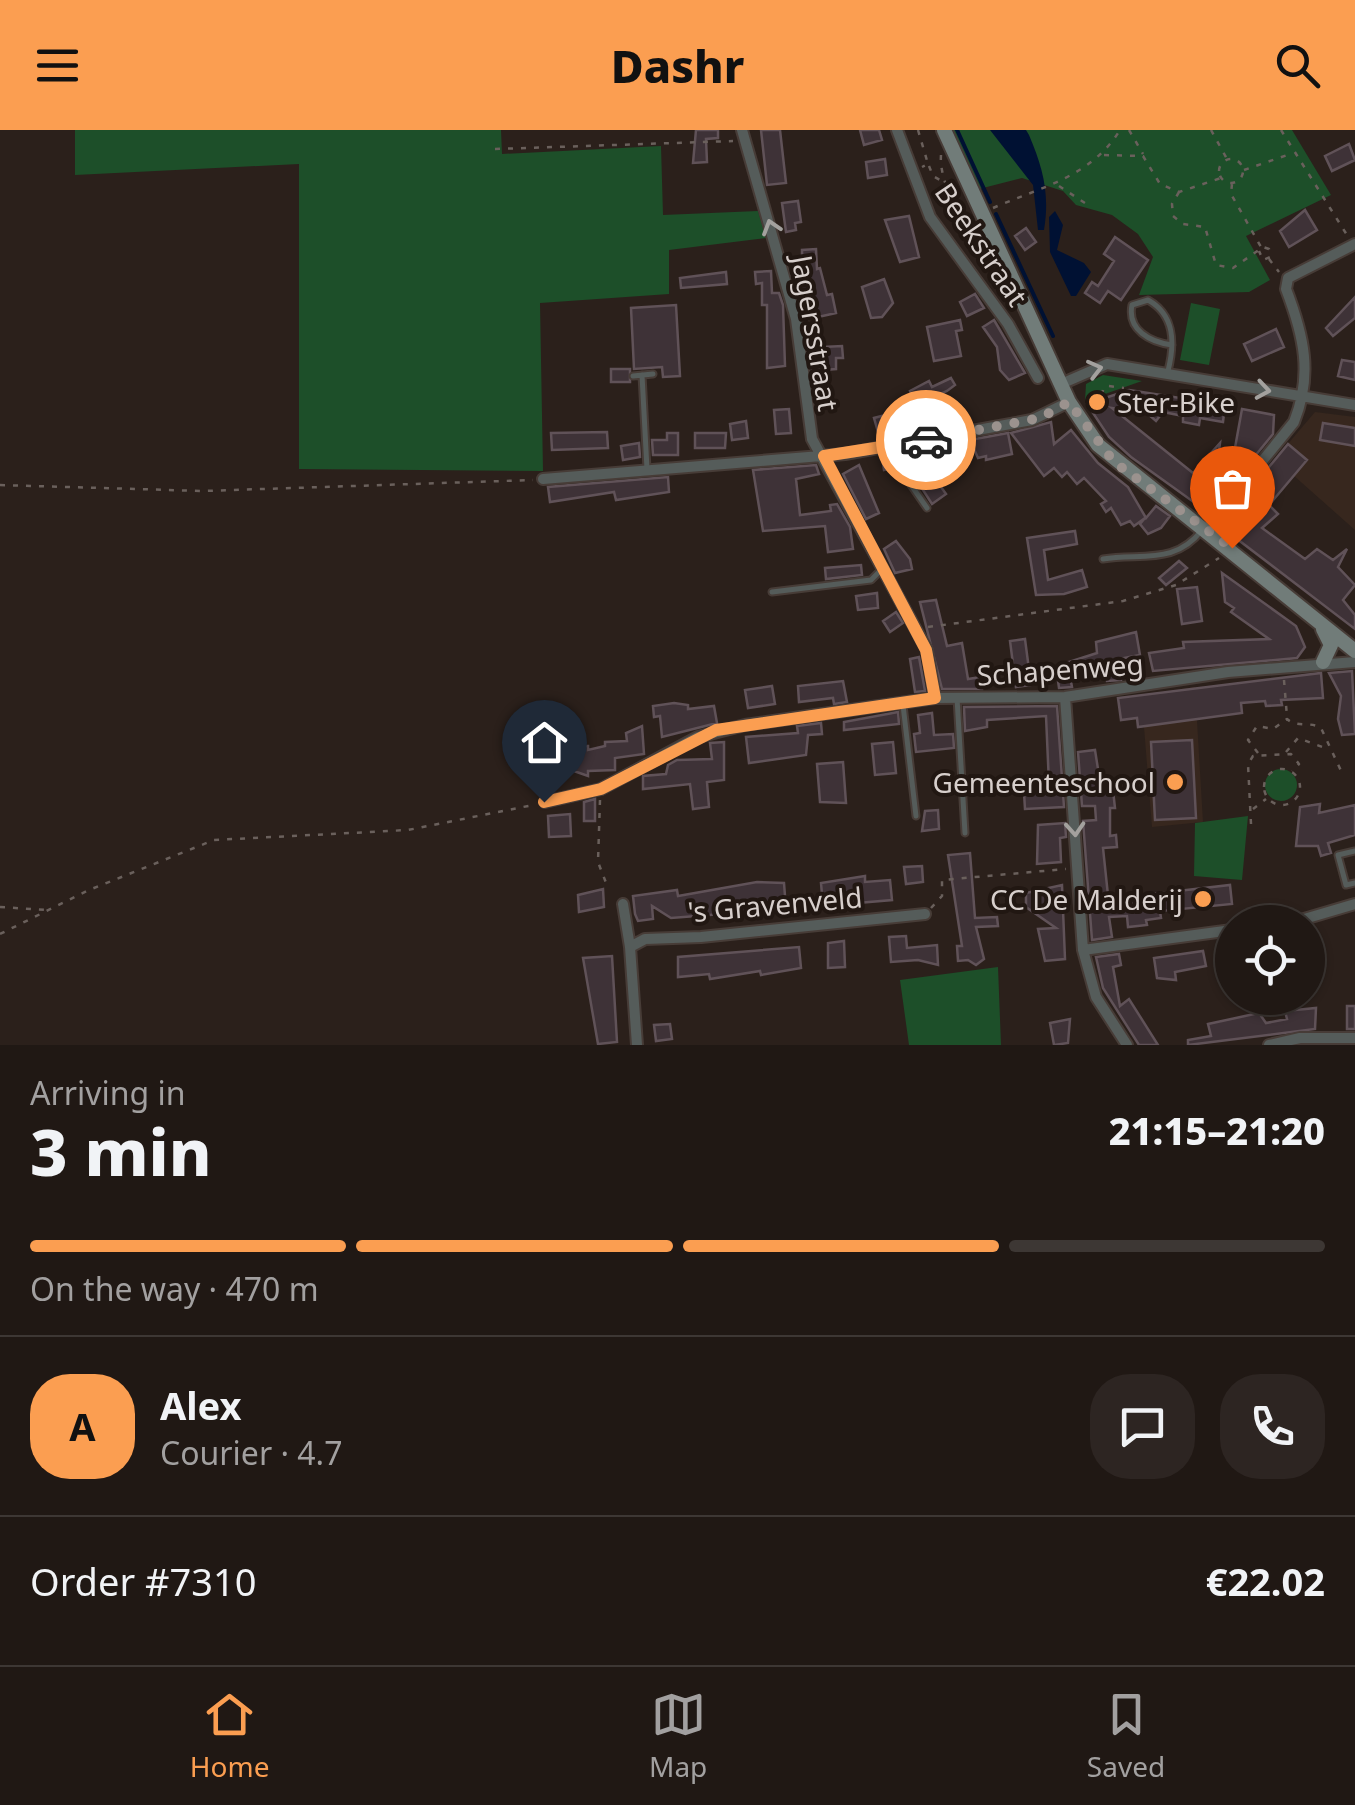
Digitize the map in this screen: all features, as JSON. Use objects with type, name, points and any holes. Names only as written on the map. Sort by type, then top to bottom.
[{"type":"main road","points":[[943,133],[966,194],[983,213]]},
{"type":"main road","points":[[943,133],[983,213],[1002,274],[1034,326],[1069,402],[1114,462],[1232,548],[1355,652]]},
{"type":"main road","points":[[1321,624],[1330,644],[1323,662]]},
{"type":"street","name":"Beekstraat","points":[[897,130],[930,217],[1018,339],[1038,378]]},
{"type":"street","name":"Jagersstraat","points":[[743,135],[796,320],[812,439],[926,650],[935,698]]},
{"type":"street","points":[[1206,528],[1294,422],[1303,396],[1305,344],[1288,280],[1354,244]]},
{"type":"street","points":[[1061,384],[1106,364],[1355,406]]},
{"type":"street","points":[[543,479],[824,456],[900,445],[1040,418],[1069,402]]},
{"type":"street","name":"Schapenweg","points":[[544,802],[601,789],[716,730],[935,698],[1066,697],[1283,666],[1355,662]]},
{"type":"street","points":[[1066,697],[1083,950],[1096,997],[1127,1045]]},
{"type":"street","points":[[622,904],[630,947],[637,1045]]},
{"type":"street","points":[[1325,913],[1355,904]]},
{"type":"street","name":"'s Gravenveld","points":[[630,947],[645,938],[701,938],[925,914]]},
{"type":"street","points":[[1083,950],[1215,932]]},
{"type":"street","points":[[1269,1045],[1300,1038],[1355,1038]]},
{"type":"lane","points":[[1168,374],[1172,345],[1163,310],[1148,300],[1132,305],[1131,318],[1136,329],[1148,338],[1172,345]]},
{"type":"lane","points":[[633,376],[653,374]]},
{"type":"lane","points":[[642,375],[647,469]]},
{"type":"lane","points":[[922,407],[918,420],[929,440]]},
{"type":"lane","points":[[900,445],[911,485],[927,508]]},
{"type":"lane","points":[[1103,559],[1174,554],[1190,546],[1206,528]]},
{"type":"lane","points":[[772,592],[871,580],[883,568]]},
{"type":"lane","points":[[957,698],[966,833]]},
{"type":"lane","points":[[903,702],[916,816]]},
{"type":"lane","points":[[1355,851],[1338,856],[1346,885],[1355,883]]},
{"type":"path","points":[[918,130],[933,176],[966,194]]},
{"type":"path","points":[[983,213],[1057,184],[1097,160],[1120,130]]},
{"type":"path","points":[[1129,130],[1160,184],[1179,192],[1221,178],[1232,184]]},
{"type":"path","points":[[1211,130],[1228,160]]},
{"type":"path","points":[[1282,130],[1354,244]]},
{"type":"path","points":[[943,133],[941,167],[947,184],[979,253],[1002,285]]},
{"type":"path","points":[[495,149],[743,135]]},
{"type":"path","points":[[1288,280],[1268,258],[1261,258],[1231,194],[1232,184],[1244,171],[1295,152]]},
{"type":"path","points":[[1104,155],[1144,156]]},
{"type":"path","points":[[1088,157],[1097,160]]},
{"type":"path","points":[[1221,178],[1220,167],[1228,160],[1238,161],[1244,171]]},
{"type":"path","points":[[912,172],[928,164]]},
{"type":"path","points":[[1057,184],[1091,206]]},
{"type":"path","points":[[1179,192],[1172,204],[1174,216],[1187,226],[1205,227],[1216,265],[1233,268],[1260,250],[1270,251],[1268,258]]},
{"type":"path","points":[[979,253],[985,249]]},
{"type":"path","points":[[1109,386],[1124,388]]},
{"type":"path","points":[[0,485],[203,491],[543,479]]},
{"type":"path","points":[[915,628],[1134,598],[1176,585],[1232,548]]},
{"type":"path","points":[[1283,666],[1287,719]]},
{"type":"path","points":[[1292,771],[1299,758],[1258,753],[1248,742],[1255,728],[1273,729],[1287,719],[1322,728],[1343,776]]},
{"type":"path","points":[[1286,754],[1292,740],[1298,738],[1331,750]]},
{"type":"path","points":[[1251,824],[1248,764],[1258,753]]},
{"type":"path","points":[[1276,769],[1292,771],[1300,782],[1296,800],[1284,805],[1267,798],[1267,776],[1276,769]]},
{"type":"path","points":[[601,789],[598,862],[608,888]]},
{"type":"path","points":[[1251,810],[1267,798]]},
{"type":"path","points":[[0,934],[196,846],[232,836],[408,830],[544,802]]},
{"type":"path","points":[[925,914],[942,896],[942,880],[1078,868]]},
{"type":"path","points":[[0,907],[47,910]]},
{"type":"shaded area","points":[[1315,412],[1355,417],[1355,530],[1275,459]]},
{"type":"shaded area","name":"Gemeenteschool","points":[[1195,687],[1203,822],[1152,827],[1144,727],[1139,727],[1136,696]]},
{"type":"green space","points":[[75,130],[501,130],[502,154],[661,146],[663,215],[758,211],[766,238],[669,250],[669,294],[540,303],[543,471],[299,469],[299,164],[75,175]]},
{"type":"green space","points":[[948,130],[1292,130],[1331,195],[1246,236],[1270,280],[1249,292],[1139,295],[1153,257],[1138,234],[1112,215],[1076,205],[1063,191],[1022,178],[979,189]]},
{"type":"green space","points":[[1191,303],[1220,309],[1209,365],[1180,360]]},
{"type":"green space","points":[[1103,375],[1142,381],[1085,401],[1086,384]]},
{"type":"green space","points":[[1281,769],[1292,774],[1297,785],[1292,796],[1281,801],[1270,796],[1265,785],[1270,774]]},
{"type":"green space","points":[[1248,816],[1242,880],[1194,876],[1195,823]]},
{"type":"green space","points":[[998,967],[1001,1045],[909,1045],[900,980]]},
{"type":"water","points":[[990,130],[1026,130],[1029,135],[1044,181],[1044,230],[1038,230],[1033,185]]},
{"type":"water","points":[[1055,211],[1063,225],[1057,250],[1084,263],[1091,272],[1076,296],[1071,296],[1050,252],[1049,217]]},
{"type":"building","points":[[696,130],[718,130],[718,138],[706,139],[707,162],[693,163]]},
{"type":"building","points":[[761,130],[780,130],[786,183],[767,185]]},
{"type":"building","points":[[860,130],[879,130],[882,140],[864,145]]},
{"type":"building","points":[[1349,144],[1355,160],[1332,171],[1325,156]]},
{"type":"building","points":[[885,159],[887,175],[868,178],[866,162]]},
{"type":"building","points":[[798,201],[801,222],[795,223],[796,230],[786,232],[782,203]]},
{"type":"building","points":[[1305,210],[1317,230],[1289,247],[1280,231]]},
{"type":"building","points":[[909,216],[919,257],[900,262],[885,220]]},
{"type":"building","points":[[1026,228],[1036,242],[1025,250],[1015,236]]},
{"type":"building","points":[[1115,237],[1148,260],[1121,300],[1108,291],[1100,303],[1085,293],[1092,282],[1098,286],[1114,261],[1104,254]]},
{"type":"building","points":[[816,249],[817,269],[820,268],[827,295],[832,294],[836,313],[809,319],[798,268],[793,269],[791,259],[802,257],[802,250]]},
{"type":"building","points":[[771,271],[772,293],[779,293],[783,305],[785,366],[767,368],[767,305],[762,305],[762,283],[756,284],[755,272]]},
{"type":"building","points":[[726,272],[727,284],[681,288],[680,278]]},
{"type":"building","points":[[884,279],[893,303],[882,317],[871,318],[862,287]]},
{"type":"building","points":[[975,294],[984,308],[967,316],[960,302]]},
{"type":"building","points":[[1355,297],[1355,318],[1333,336],[1326,328]]},
{"type":"building","points":[[676,305],[680,376],[663,377],[662,367],[634,369],[631,308]]},
{"type":"building","points":[[960,320],[962,330],[956,331],[961,356],[934,361],[927,327]]},
{"type":"building","points":[[994,320],[1025,373],[1009,380],[1000,370],[997,347],[983,327]]},
{"type":"building","points":[[1276,329],[1284,347],[1252,361],[1244,344]]},
{"type":"building","points":[[842,346],[843,358],[836,358],[836,369],[812,371],[811,358],[823,357],[823,347]]},
{"type":"building","points":[[1342,360],[1355,362],[1355,380],[1338,376]]},
{"type":"building","points":[[611,369],[630,369],[630,382],[611,382]]},
{"type":"building","points":[[951,378],[955,385],[917,405],[910,391],[929,381],[932,387]]},
{"type":"building","points":[[1129,390],[1225,405],[1223,422],[1200,418],[1199,425],[1183,422],[1183,416],[1163,412],[1156,421],[1148,414],[1112,408],[1193,473],[1220,443],[1217,467],[1231,470],[1242,409],[1274,415],[1273,434],[1214,506],[1202,508],[1131,457],[1109,437],[1087,404]]},
{"type":"building","points":[[789,409],[791,433],[776,434],[774,410]]},
{"type":"building","points":[[893,413],[899,435],[880,439],[874,418]]},
{"type":"building","points":[[746,421],[748,438],[732,440],[730,424]]},
{"type":"building","points":[[1051,422],[1054,444],[1071,430],[1098,463],[1128,487],[1146,518],[1156,506],[1170,516],[1161,528],[1148,534],[1140,524],[1145,518],[1134,526],[1130,521],[1121,525],[1111,508],[1106,512],[1101,504],[1106,501],[1084,478],[1077,484],[1067,472],[1062,477],[1054,468],[1044,476],[1011,433]]},
{"type":"building","points":[[1323,423],[1355,428],[1355,446],[1320,440]]},
{"type":"building","points":[[607,432],[608,448],[552,450],[551,433]]},
{"type":"building","points":[[667,433],[678,433],[678,455],[653,455],[652,440],[667,440]]},
{"type":"building","points":[[695,433],[726,433],[725,448],[695,448]]},
{"type":"building","points":[[1008,433],[1012,454],[986,460],[986,456],[978,458],[974,449],[958,466],[953,461],[931,467],[926,448]]},
{"type":"building","points":[[639,443],[640,457],[623,460],[621,446]]},
{"type":"building","points":[[1288,444],[1307,460],[1269,505],[1278,514],[1262,528],[1305,559],[1317,549],[1333,560],[1347,549],[1338,567],[1355,585],[1343,600],[1355,615],[1355,629],[1220,526]]},
{"type":"building","points":[[896,454],[898,467],[884,470],[882,456]]},
{"type":"building","points":[[816,465],[819,474],[796,479],[800,515],[831,511],[830,505],[837,504],[850,527],[853,549],[828,552],[825,526],[763,531],[753,470]]},
{"type":"building","points":[[859,465],[879,513],[866,519],[843,474]]},
{"type":"building","points":[[929,470],[946,494],[932,504],[916,479]]},
{"type":"building","points":[[668,477],[669,492],[616,500],[614,492],[550,502],[548,487]]},
{"type":"building","points":[[1075,531],[1077,544],[1044,550],[1048,580],[1082,570],[1087,587],[1064,594],[1036,595],[1027,538]]},
{"type":"building","points":[[896,541],[910,559],[912,569],[895,573],[884,549]]},
{"type":"building","points":[[1179,561],[1187,568],[1166,585],[1159,578]]},
{"type":"building","points":[[861,565],[862,575],[826,579],[825,568]]},
{"type":"building","points":[[1222,573],[1296,626],[1305,647],[1297,658],[1153,671],[1149,653],[1184,648],[1183,642],[1269,639],[1231,612],[1234,608],[1225,602]]},
{"type":"building","points":[[1197,587],[1202,621],[1182,624],[1177,589]]},
{"type":"building","points":[[877,593],[878,608],[858,610],[856,596]]},
{"type":"building","points":[[936,600],[947,646],[962,643],[968,679],[981,677],[982,689],[942,689],[920,602]]},
{"type":"building","points":[[896,612],[903,623],[890,632],[883,621]]},
{"type":"building","points":[[1136,632],[1140,655],[1119,659],[1121,680],[1107,681],[1106,672],[1070,676],[1072,687],[1059,688],[1056,666],[1097,653],[1096,642]]},
{"type":"building","points":[[1025,639],[1031,685],[1016,687],[1010,641]]},
{"type":"building","points":[[919,657],[925,691],[915,692],[910,659]]},
{"type":"building","points":[[1352,671],[1355,734],[1342,735],[1338,719],[1341,696],[1329,673]]},
{"type":"building","points":[[1321,673],[1323,698],[1281,700],[1282,705],[1266,706],[1265,701],[1241,703],[1242,713],[1138,727],[1137,718],[1121,720],[1118,698]]},
{"type":"building","points":[[843,681],[847,702],[834,704],[833,698],[799,702],[798,686]]},
{"type":"building","points":[[772,686],[775,704],[748,708],[745,690]]},
{"type":"building","points":[[688,705],[688,709],[714,706],[717,723],[662,737],[660,716],[654,717],[653,706]]},
{"type":"building","points":[[1057,706],[1064,807],[1025,809],[1024,793],[1031,793],[1031,784],[1049,784],[1046,716],[987,720],[987,727],[965,731],[964,707]]},
{"type":"building","points":[[898,712],[899,724],[844,730],[844,722]]},
{"type":"building","points":[[932,713],[934,735],[953,734],[954,748],[916,752],[918,715]]},
{"type":"building","points":[[821,723],[822,734],[808,735],[806,755],[749,763],[746,737],[798,733],[797,726]]},
{"type":"building","points":[[642,726],[644,754],[615,758],[615,770],[588,771],[588,776],[574,771],[574,746],[588,746],[588,750],[605,746],[605,742],[627,741],[626,733]]},
{"type":"building","points":[[1192,740],[1196,818],[1155,820],[1151,742]]},
{"type":"building","points":[[724,742],[724,780],[707,782],[709,807],[693,809],[690,784],[643,789],[643,776],[666,774],[668,765],[677,760],[712,759],[710,743]]},
{"type":"building","points":[[893,742],[896,773],[875,775],[872,744]]},
{"type":"building","points":[[1095,750],[1101,788],[1113,790],[1115,808],[1110,808],[1110,836],[1116,835],[1117,847],[1103,848],[1109,905],[1144,902],[1143,895],[1230,885],[1232,904],[1160,911],[1161,918],[1146,920],[1147,925],[1128,927],[1127,916],[1109,917],[1112,937],[1092,940],[1083,821],[1096,820],[1095,806],[1082,806],[1078,752]]},
{"type":"building","points":[[843,762],[846,803],[820,802],[817,764]]},
{"type":"building","points":[[595,799],[595,821],[584,821],[584,802]]},
{"type":"building","points":[[1320,804],[1319,813],[1355,805],[1355,835],[1328,843],[1331,853],[1321,856],[1318,846],[1296,846],[1300,807]]},
{"type":"building","points":[[938,810],[939,829],[922,831],[925,811]]},
{"type":"building","points":[[570,814],[571,836],[549,837],[548,816]]},
{"type":"building","points":[[1065,823],[1066,837],[1060,838],[1061,862],[1037,864],[1038,825]]},
{"type":"building","points":[[970,853],[975,918],[997,917],[998,926],[976,927],[984,959],[976,965],[968,960],[958,961],[957,946],[962,946],[948,855]]},
{"type":"building","points":[[922,866],[923,882],[906,884],[904,867]]},
{"type":"building","points":[[865,876],[865,882],[890,880],[892,900],[823,906],[821,883]]},
{"type":"building","points":[[757,882],[784,883],[786,909],[671,918],[652,906],[653,919],[638,921],[635,914],[633,896],[677,890],[678,896]]},
{"type":"building","points":[[1062,885],[1065,959],[1045,961],[1038,929],[1056,928],[1026,907],[1026,893]]},
{"type":"building","points":[[603,889],[604,907],[579,912],[578,895]]},
{"type":"building","points":[[906,936],[907,948],[937,945],[938,965],[918,960],[891,962],[889,937]]},
{"type":"building","points":[[844,941],[845,967],[828,968],[828,943]]},
{"type":"building","points":[[799,947],[801,968],[710,979],[709,974],[678,977],[678,957]]},
{"type":"building","points":[[1203,951],[1206,966],[1175,972],[1176,980],[1157,978],[1154,958]]},
{"type":"building","points":[[1119,954],[1121,965],[1113,967],[1120,1006],[1129,999],[1158,1045],[1139,1045],[1103,988],[1096,957]]},
{"type":"building","points":[[612,956],[617,1042],[598,1044],[583,958]]},
{"type":"building","points":[[1347,1006],[1355,1006],[1355,1029],[1347,1029]]},
{"type":"building","points":[[1250,1015],[1260,1015],[1266,1023],[1287,1019],[1286,1015],[1316,1015],[1315,1029],[1188,1045],[1188,1040],[1211,1036],[1208,1024]]},
{"type":"building","points":[[1070,1019],[1068,1043],[1054,1045],[1050,1023]]},
{"type":"building","points":[[670,1024],[672,1039],[656,1041],[654,1025]]},
{"type":"waterway","points":[[957,130],[990,202]]},
{"type":"waterway","points":[[996,214],[1053,336]]},
{"type":"way so far","points":[[926,440],[1040,418],[1069,402],[1114,462],[1232,548]]},
{"type":"place","name":"Ster-Bike","points":[[1097,402]]},
{"type":"place","name":"Gemeenteschool","points":[[1175,782]]},
{"type":"place","name":"CC De Malderij","points":[[1203,899]]},
{"type":"route","points":[[544,802],[601,789],[716,730],[935,698],[926,650],[824,456],[926,440]]}]
